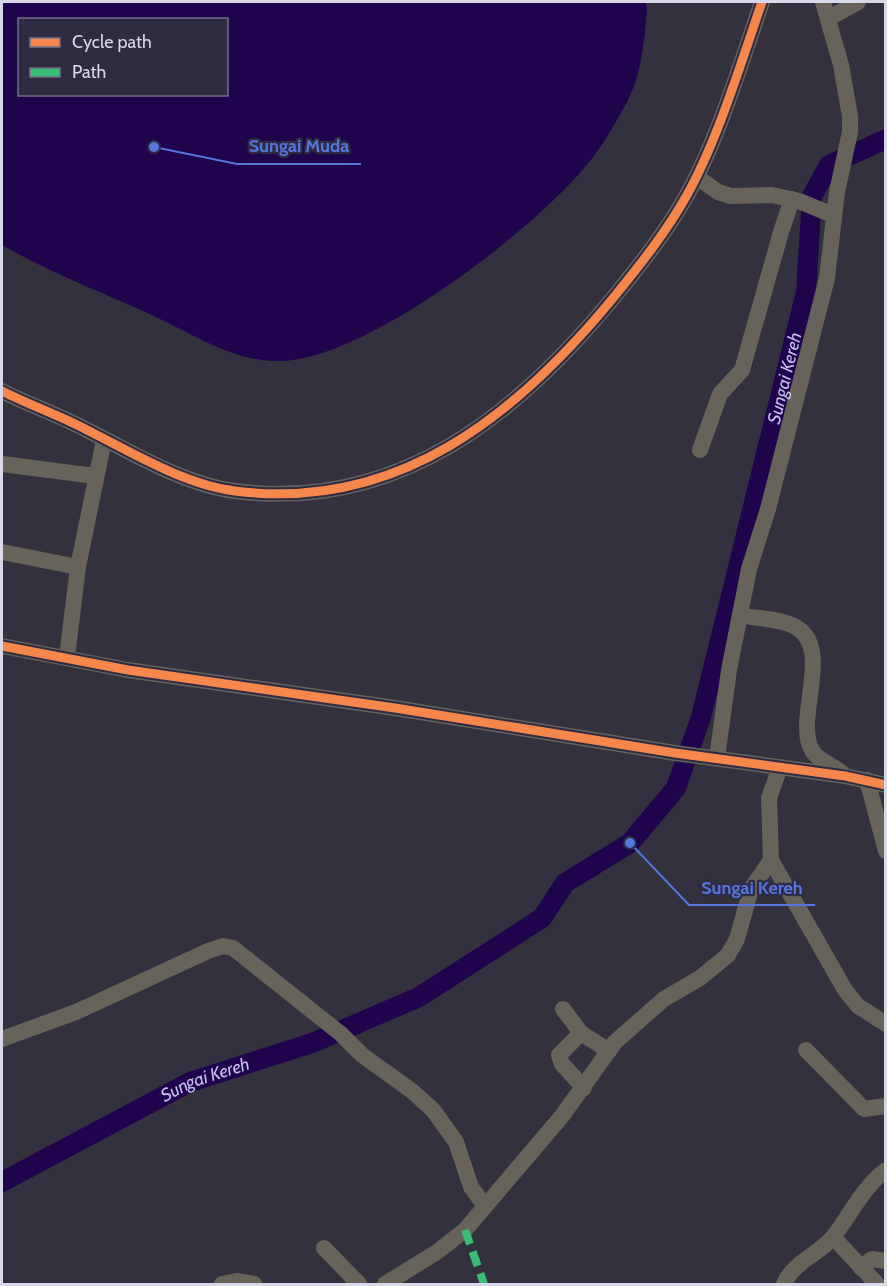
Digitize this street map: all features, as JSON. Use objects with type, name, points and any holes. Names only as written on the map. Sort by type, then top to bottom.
[{"type":"street","points":[[2,391],[86,429],[104,441],[211,486],[234,491],[281,494],[339,489],[374,481],[411,467],[447,447],[505,408],[556,364],[595,320],[662,234],[697,177],[762,2]]},
{"type":"street","points":[[717,758],[750,562],[768,509],[827,278],[822,210],[842,163],[851,123],[830,18],[824,2]]},
{"type":"street","points":[[830,18],[858,2]]},
{"type":"street","points":[[697,177],[710,187],[731,196],[765,194],[822,210]]},
{"type":"street","points":[[700,450],[720,394],[742,370],[792,200]]},
{"type":"street","points":[[67,657],[78,567],[104,441]]},
{"type":"street","points":[[2,464],[95,476]]},
{"type":"street","points":[[2,552],[78,567]]},
{"type":"street","points":[[740,615],[795,626],[806,638],[814,667],[808,711],[809,743],[819,758],[832,764],[845,776]]},
{"type":"street","points":[[2,646],[128,670],[406,709],[677,753],[845,776],[885,785]]},
{"type":"street","points":[[780,767],[769,798],[771,860],[845,990],[858,1006],[885,1024]]},
{"type":"street","points":[[867,780],[885,851]]},
{"type":"street","points":[[385,1284],[437,1252],[465,1230],[584,1088],[609,1051],[640,1018],[728,955],[737,939],[752,889],[771,860]]},
{"type":"street","points":[[2,1039],[60,1019],[223,946],[238,951],[317,1017],[341,1034],[362,1055],[412,1091],[437,1114],[456,1142],[471,1187],[485,1206]]},
{"type":"street","points":[[563,1009],[581,1033],[609,1051]]},
{"type":"street","points":[[581,1033],[560,1055],[562,1064],[584,1088]]},
{"type":"street","points":[[806,1050],[862,1108],[873,1110],[885,1106]]},
{"type":"street","points":[[784,1284],[792,1273],[833,1237],[876,1178],[885,1170]]},
{"type":"street","points":[[833,1237],[877,1284]]},
{"type":"street","points":[[324,1248],[359,1284]]},
{"type":"street","points":[[861,1268],[872,1259],[885,1261]]},
{"type":"street","points":[[222,1284],[237,1281],[254,1284]]},
{"type":"shaded area","points":[[2,2],[646,2],[643,46],[636,80],[627,102],[594,156],[535,217],[494,252],[448,286],[401,316],[354,340],[312,356],[275,361],[259,360],[215,346],[2,245]]},
{"type":"waterway","name":"Sungai Kereh","points":[[2,1182],[190,1082],[312,1043],[419,997],[542,918],[565,883],[630,843],[676,788],[701,717],[806,292],[812,196],[829,165],[886,139]]},
{"type":"marked path","points":[[465,1230],[484,1284]]},
{"type":"cycle path","points":[[2,391],[178,475],[216,488],[235,491],[294,494],[349,486],[401,470],[449,446],[494,416],[537,380],[577,340],[662,235],[687,195],[709,150],[762,2]]},
{"type":"cycle path","points":[[2,646],[128,670],[395,708],[675,753],[845,776],[886,785]]},
{"type":"place","name":"Sungai Muda","points":[[154,147]]},
{"type":"place","name":"Sungai Kereh","points":[[630,843]]}]
